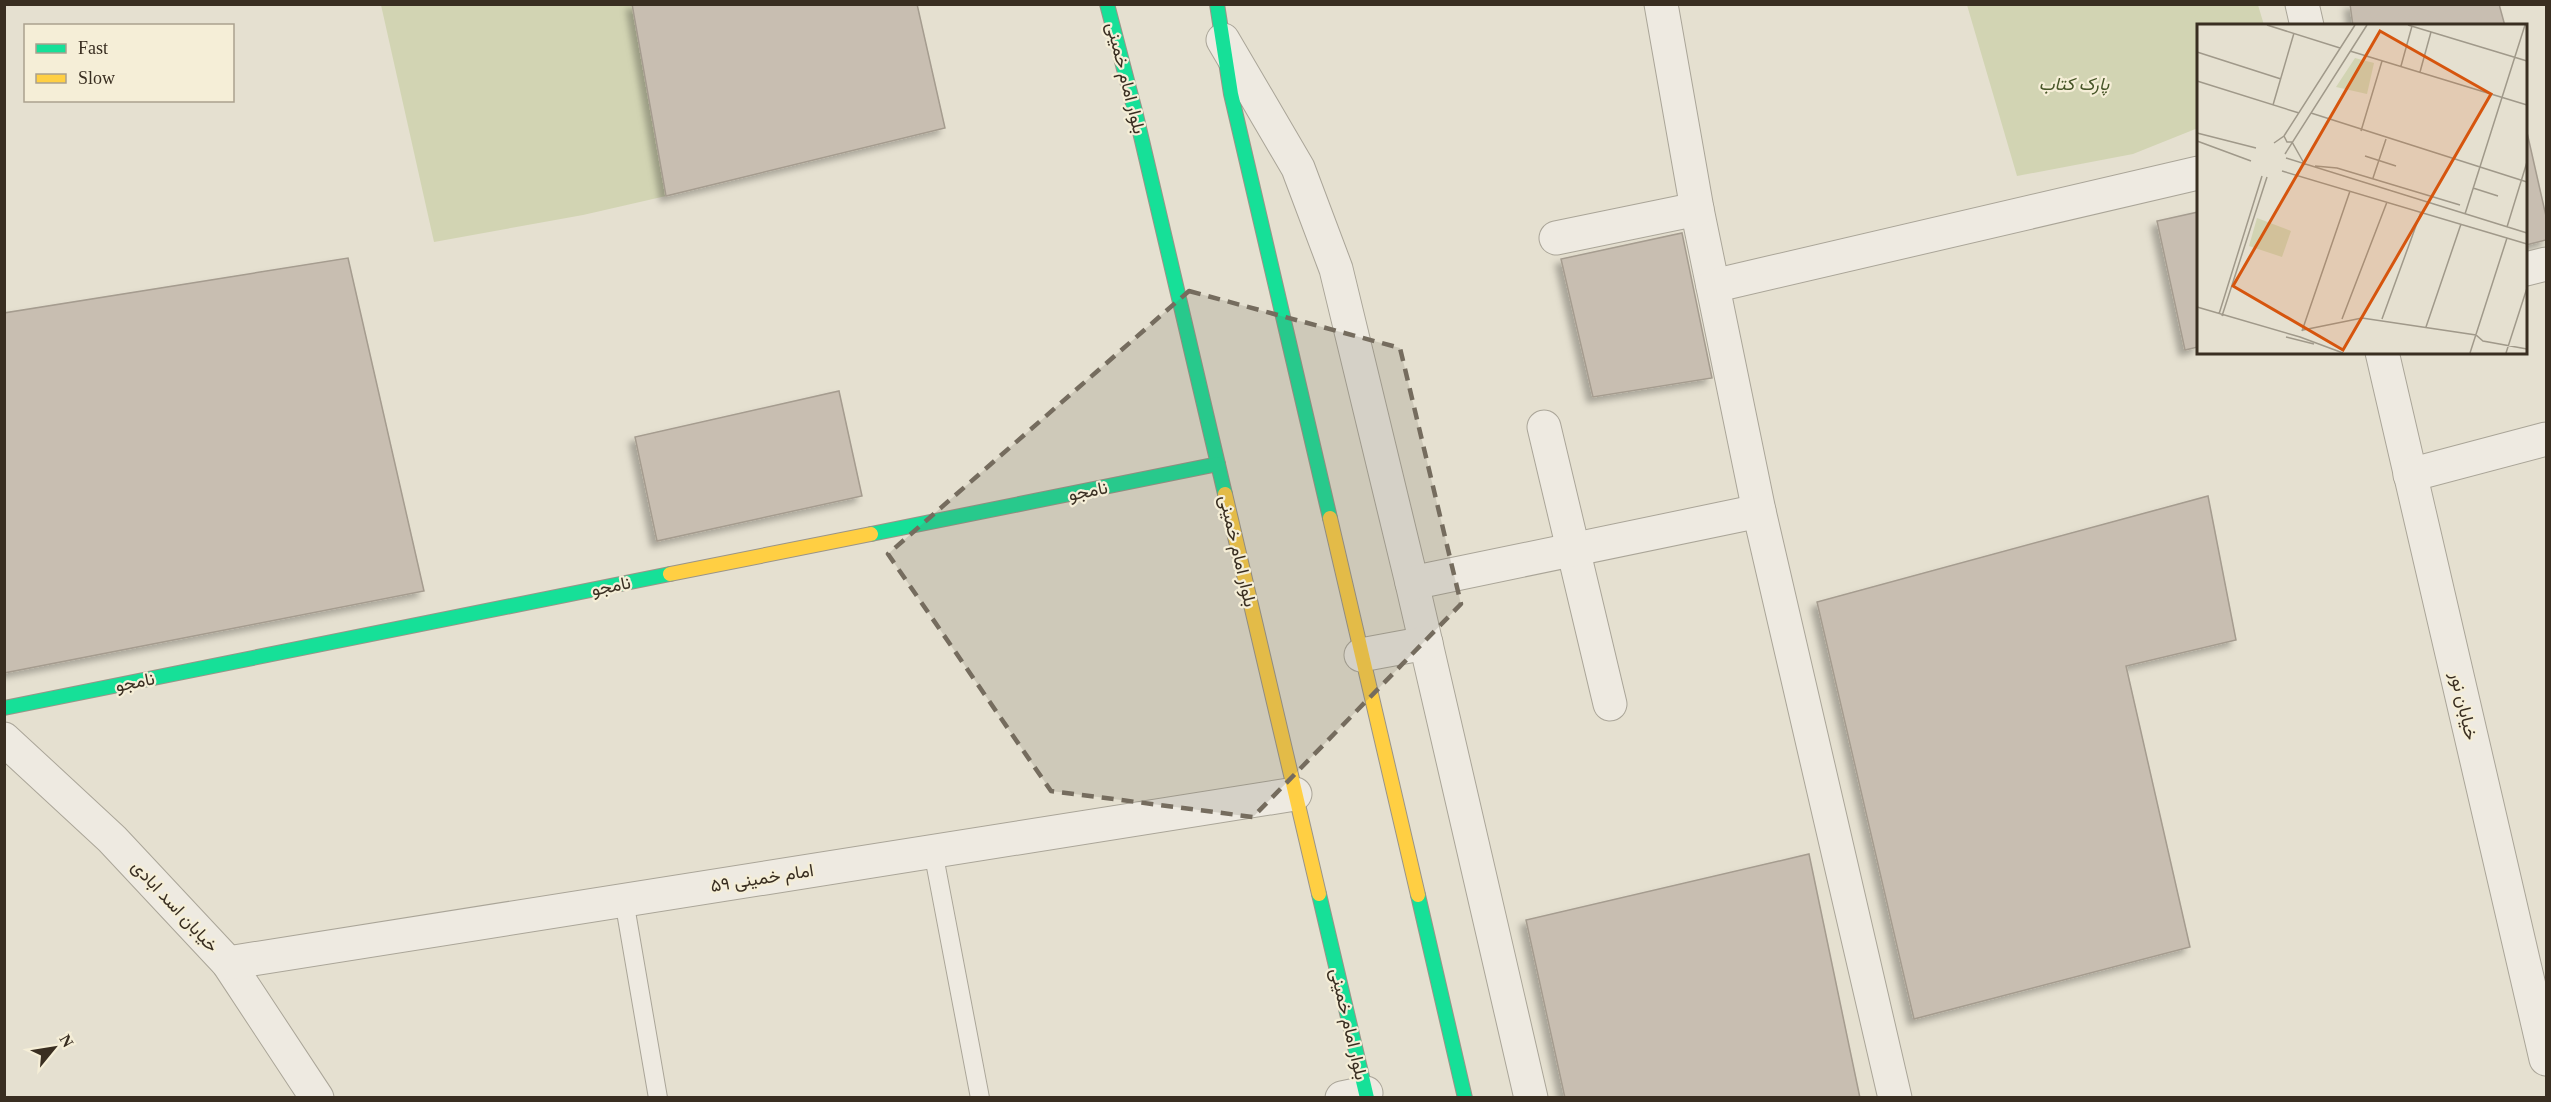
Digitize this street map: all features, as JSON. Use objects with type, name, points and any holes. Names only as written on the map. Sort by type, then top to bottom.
[{"type":"main road","name":"بلوار امام خمينی","points":[[1107,4],[1136,114],[1295,794],[1358,1096]]},
{"type":"main road","points":[[1217,4],[1231,94],[1465,1098]]},
{"type":"main road","points":[[1221,29],[1225,4]]},
{"type":"main road","name":"نامجو","points":[[4,708],[1218,464]]},
{"type":"street","points":[[1661,4],[1697,209],[1759,511],[1895,1098]]},
{"type":"street","points":[[2302,4],[2307,24]]},
{"type":"street","points":[[1221,29],[1298,168],[1336,269],[1412,583],[1531,1098]]},
{"type":"street","points":[[1713,286],[2197,173]]},
{"type":"street","points":[[1556,238],[1697,209]]},
{"type":"street","points":[[2527,269],[2547,264]]},
{"type":"street","name":"خیابان نور","points":[[2382,354],[2547,1059]]},
{"type":"street","points":[[1544,427],[1610,704]]},
{"type":"street","points":[[2410,475],[2547,439]]},
{"type":"street","points":[[1412,583],[1759,511]]},
{"type":"street","points":[[1361,655],[1426,643]]},
{"type":"street","name":"خیابان اسد ابادی","points":[[4,739],[112,838],[228,963],[317,1098]]},
{"type":"street","name":"امام خمينی ۵۹","points":[[228,963],[1295,794]]},
{"type":"lane","points":[[933,851],[980,1098]]},
{"type":"lane","points":[[624,900],[658,1098]]},
{"type":"highlighted area","points":[[1189,291],[1400,348],[1461,604],[1253,817],[1051,791],[888,554]]},
{"type":"green space","points":[[381,5],[632,5],[666,196],[583,215],[434,242]]},
{"type":"green space","name":"پارک کتاب","points":[[1967,5],[2258,5],[2264,24],[2197,24],[2197,128],[2133,154],[2017,176]]},
{"type":"building","points":[[632,4],[917,4],[945,128],[666,196]]},
{"type":"building","points":[[2350,4],[2499,4],[2504,24],[2353,24]]},
{"type":"building","points":[[2527,132],[2546,216],[2546,240],[2527,245]]},
{"type":"building","points":[[2197,212],[2197,347],[2185,350],[2157,221]]},
{"type":"building","points":[[1682,233],[1712,378],[1593,397],[1561,259]]},
{"type":"building","points":[[348,258],[424,591],[4,673],[4,313]]},
{"type":"building","points":[[839,391],[862,496],[657,541],[635,437]]},
{"type":"building","points":[[2208,496],[2236,640],[2126,666],[2190,947],[1914,1019],[1817,602]]},
{"type":"building","points":[[1809,854],[1860,1098],[1565,1098],[1526,920]]},
{"type":"traffic: fast","points":[[1107,4],[1136,115],[1225,494]]},
{"type":"traffic: fast","points":[[1217,4],[1231,94],[1330,518]]},
{"type":"traffic: fast","points":[[871,534],[1218,464]]},
{"type":"traffic: fast","points":[[4,708],[670,574]]},
{"type":"traffic: fast","points":[[1319,894],[1367,1098]]},
{"type":"traffic: fast","points":[[1418,895],[1465,1098]]},
{"type":"traffic: slow","points":[[1225,494],[1319,894]]},
{"type":"traffic: slow","points":[[1330,518],[1418,895]]},
{"type":"traffic: slow","points":[[670,574],[871,534]]}]
